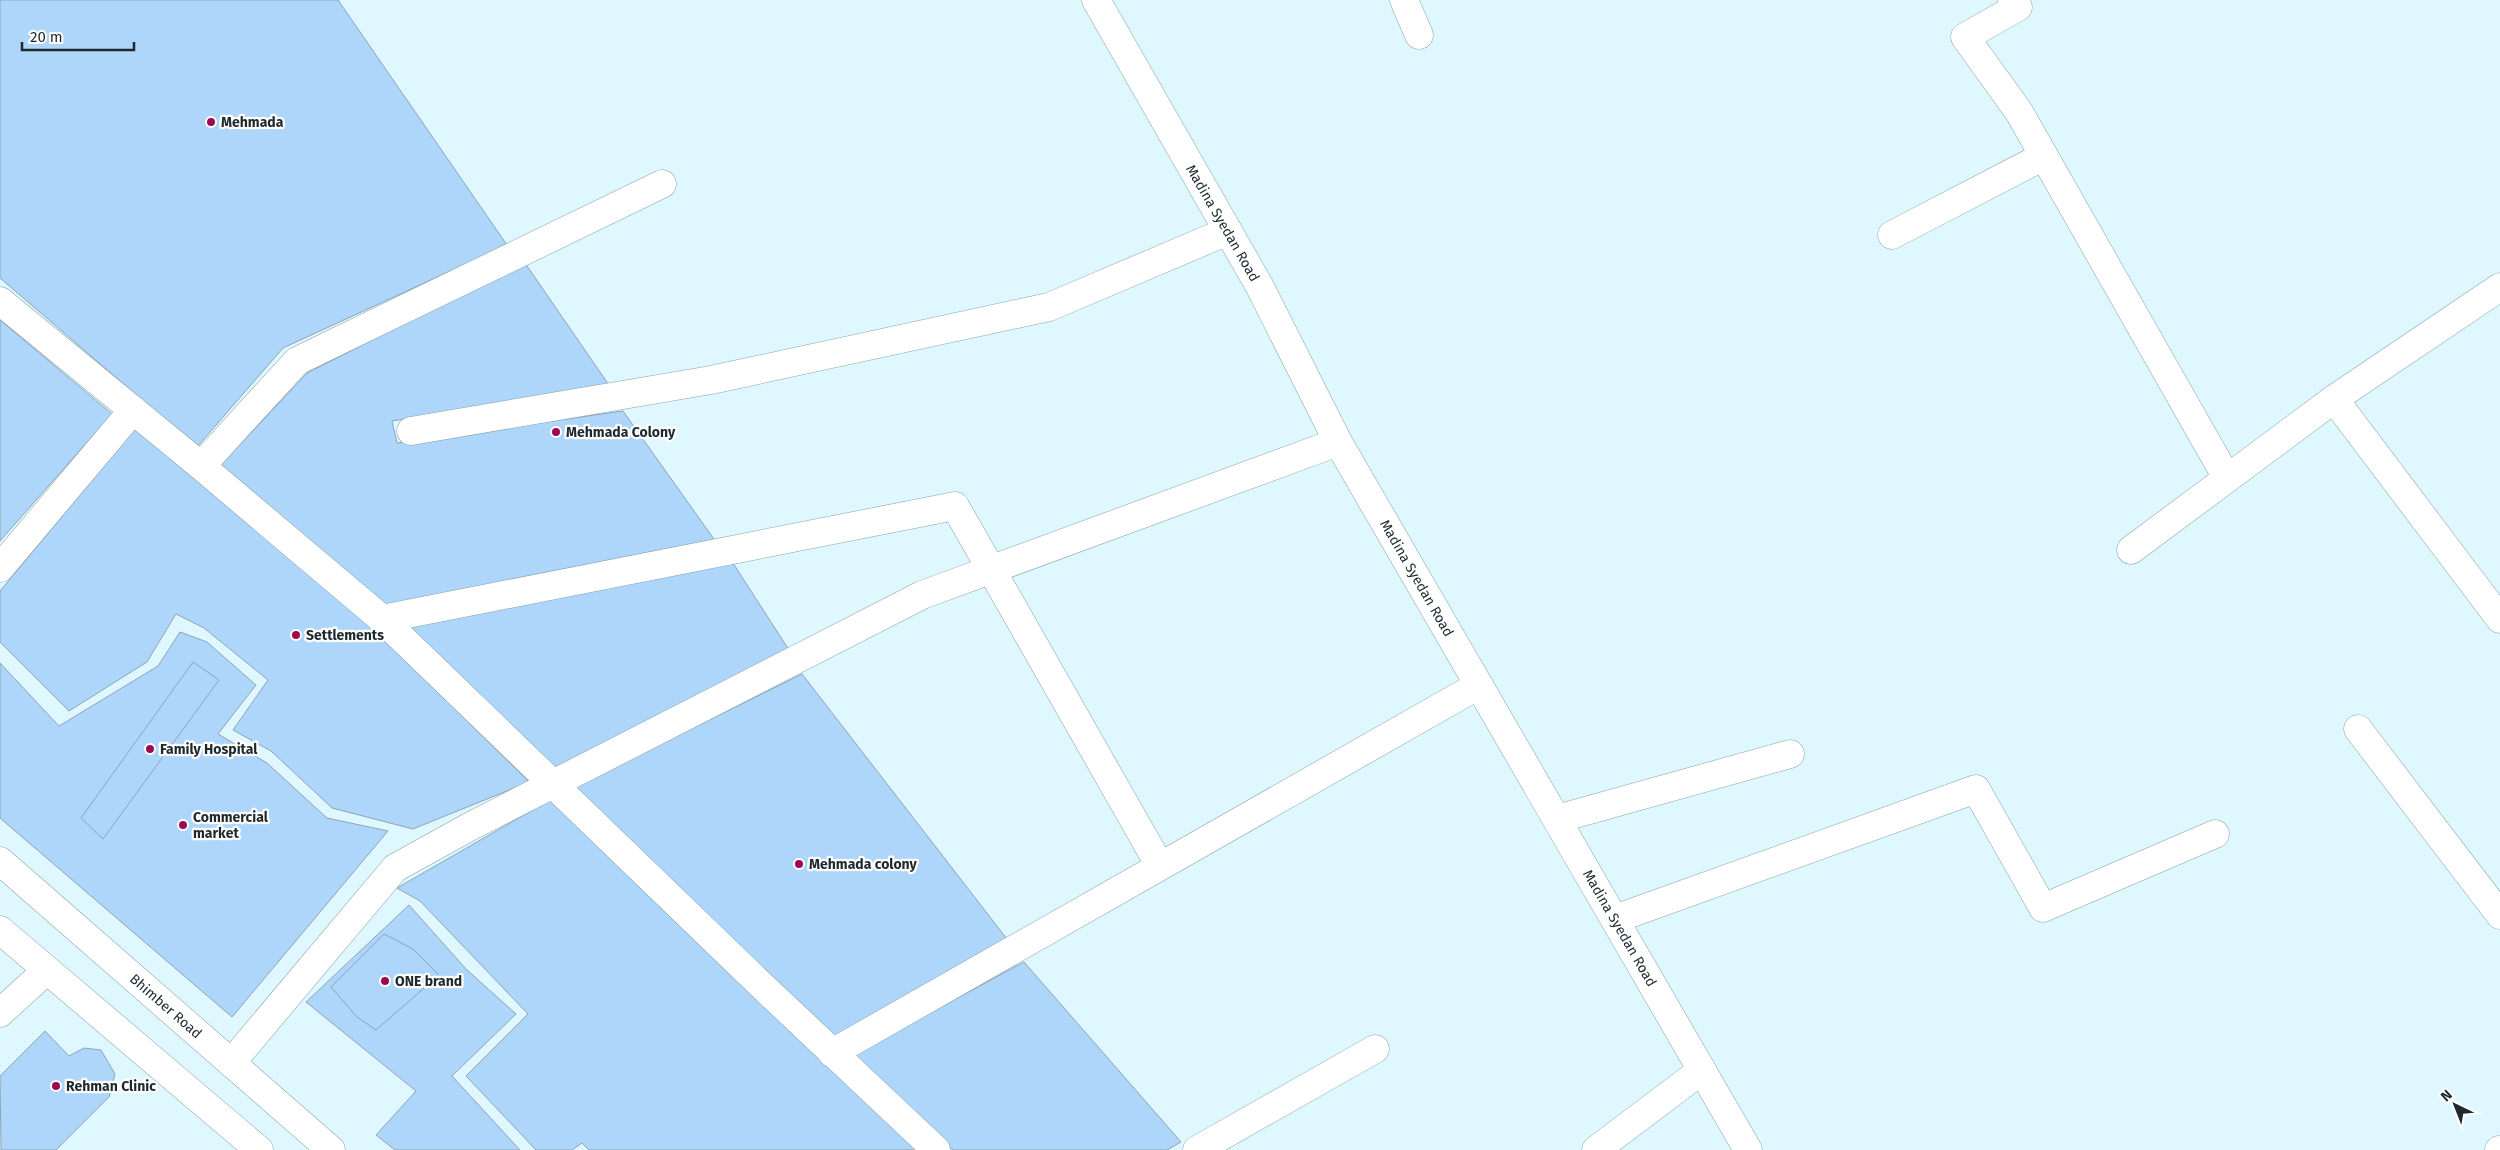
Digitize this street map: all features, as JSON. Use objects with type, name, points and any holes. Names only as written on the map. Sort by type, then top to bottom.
[{"type":"street","name":"Madina Syedan Road","points":[[1096,0],[1260,287],[1338,442],[1748,1150]]},
{"type":"street","points":[[1404,0],[1419,36]]},
{"type":"street","points":[[2012,0],[2018,7],[1965,37],[2019,112],[2227,478]]},
{"type":"street","points":[[1892,235],[2044,156]]},
{"type":"street","points":[[201,466],[297,361],[662,184]]},
{"type":"street","points":[[411,431],[711,380],[1050,307],[1228,231]]},
{"type":"street","points":[[2131,550],[2334,399],[2500,287]]},
{"type":"street","points":[[0,301],[201,466],[382,619],[832,1053],[936,1150]]},
{"type":"street","points":[[2334,399],[2500,619]]},
{"type":"street","points":[[0,568],[133,410]]},
{"type":"street","points":[[231,1063],[395,868],[554,784],[922,596],[1338,442]]},
{"type":"street","points":[[382,619],[956,506],[1160,866]]},
{"type":"street","points":[[832,1053],[1479,685]]},
{"type":"street","points":[[2358,729],[2500,915]]},
{"type":"street","points":[[1557,819],[1790,754]]},
{"type":"street","points":[[1615,919],[1976,789],[2043,908],[2215,834]]},
{"type":"street","name":"Bhimber Road","points":[[0,861],[331,1150]]},
{"type":"street","points":[[0,930],[259,1150]]},
{"type":"street","points":[[0,1013],[47,970]]},
{"type":"street","points":[[1197,1150],[1375,1049]]},
{"type":"street","points":[[1596,1150],[1702,1070]]},
{"type":"building","name":"Mehmada","points":[[0,0],[338,0],[507,245],[283,348],[197,447],[0,278]]},
{"type":"building","name":"Mehmada Colony","points":[[525,263],[611,388],[392,421],[397,443],[623,411],[716,542],[384,605],[220,466],[307,373]]},
{"type":"building","points":[[0,320],[112,414],[0,541]]},
{"type":"building","name":"Settlements","points":[[135,429],[373,628],[529,782],[413,829],[332,808],[271,751],[233,730],[268,680],[204,628],[176,614],[147,662],[69,711],[0,642],[0,591]]},
{"type":"building","points":[[731,560],[789,650],[552,769],[406,628]]},
{"type":"building","name":"Commercial market","points":[[180,632],[207,642],[256,685],[218,734],[267,763],[327,818],[388,831],[232,1017],[0,818],[0,663],[59,726],[158,666]]},
{"type":"building","name":"Family Hospital","points":[[193,662],[219,680],[103,839],[81,818]]},
{"type":"building","name":"Mehmada colony","points":[[802,674],[1007,939],[831,1039],[572,788]]},
{"type":"building","points":[[550,800],[918,1150],[589,1150],[582,1143],[572,1150],[536,1150],[466,1076],[528,1014],[420,901],[397,888]]},
{"type":"building","points":[[409,905],[466,969],[516,1014],[452,1076],[520,1150],[395,1150],[376,1135],[416,1091],[306,1002]]},
{"type":"building","name":"ONE brand","points":[[384,934],[413,949],[439,975],[376,1030],[357,1017],[331,987]]},
{"type":"building","points":[[1024,962],[1181,1142],[1167,1150],[953,1150],[852,1055]]},
{"type":"building","name":"Rehman Clinic","points":[[45,1031],[69,1056],[84,1048],[101,1050],[115,1074],[109,1097],[56,1150],[1,1150],[0,1076]]},
{"type":"place","name":"Mehmada","points":[[211,122]]},
{"type":"place","name":"Mehmada Colony","points":[[556,432]]},
{"type":"place","name":"Settlements","points":[[296,635]]},
{"type":"place","name":"Family Hospital","points":[[150,749]]},
{"type":"place","name":"Commercial market","points":[[183,825]]},
{"type":"place","name":"Mehmada colony","points":[[799,864]]},
{"type":"place","name":"ONE brand","points":[[385,981]]},
{"type":"place","name":"Rehman Clinic","points":[[56,1086]]}]
